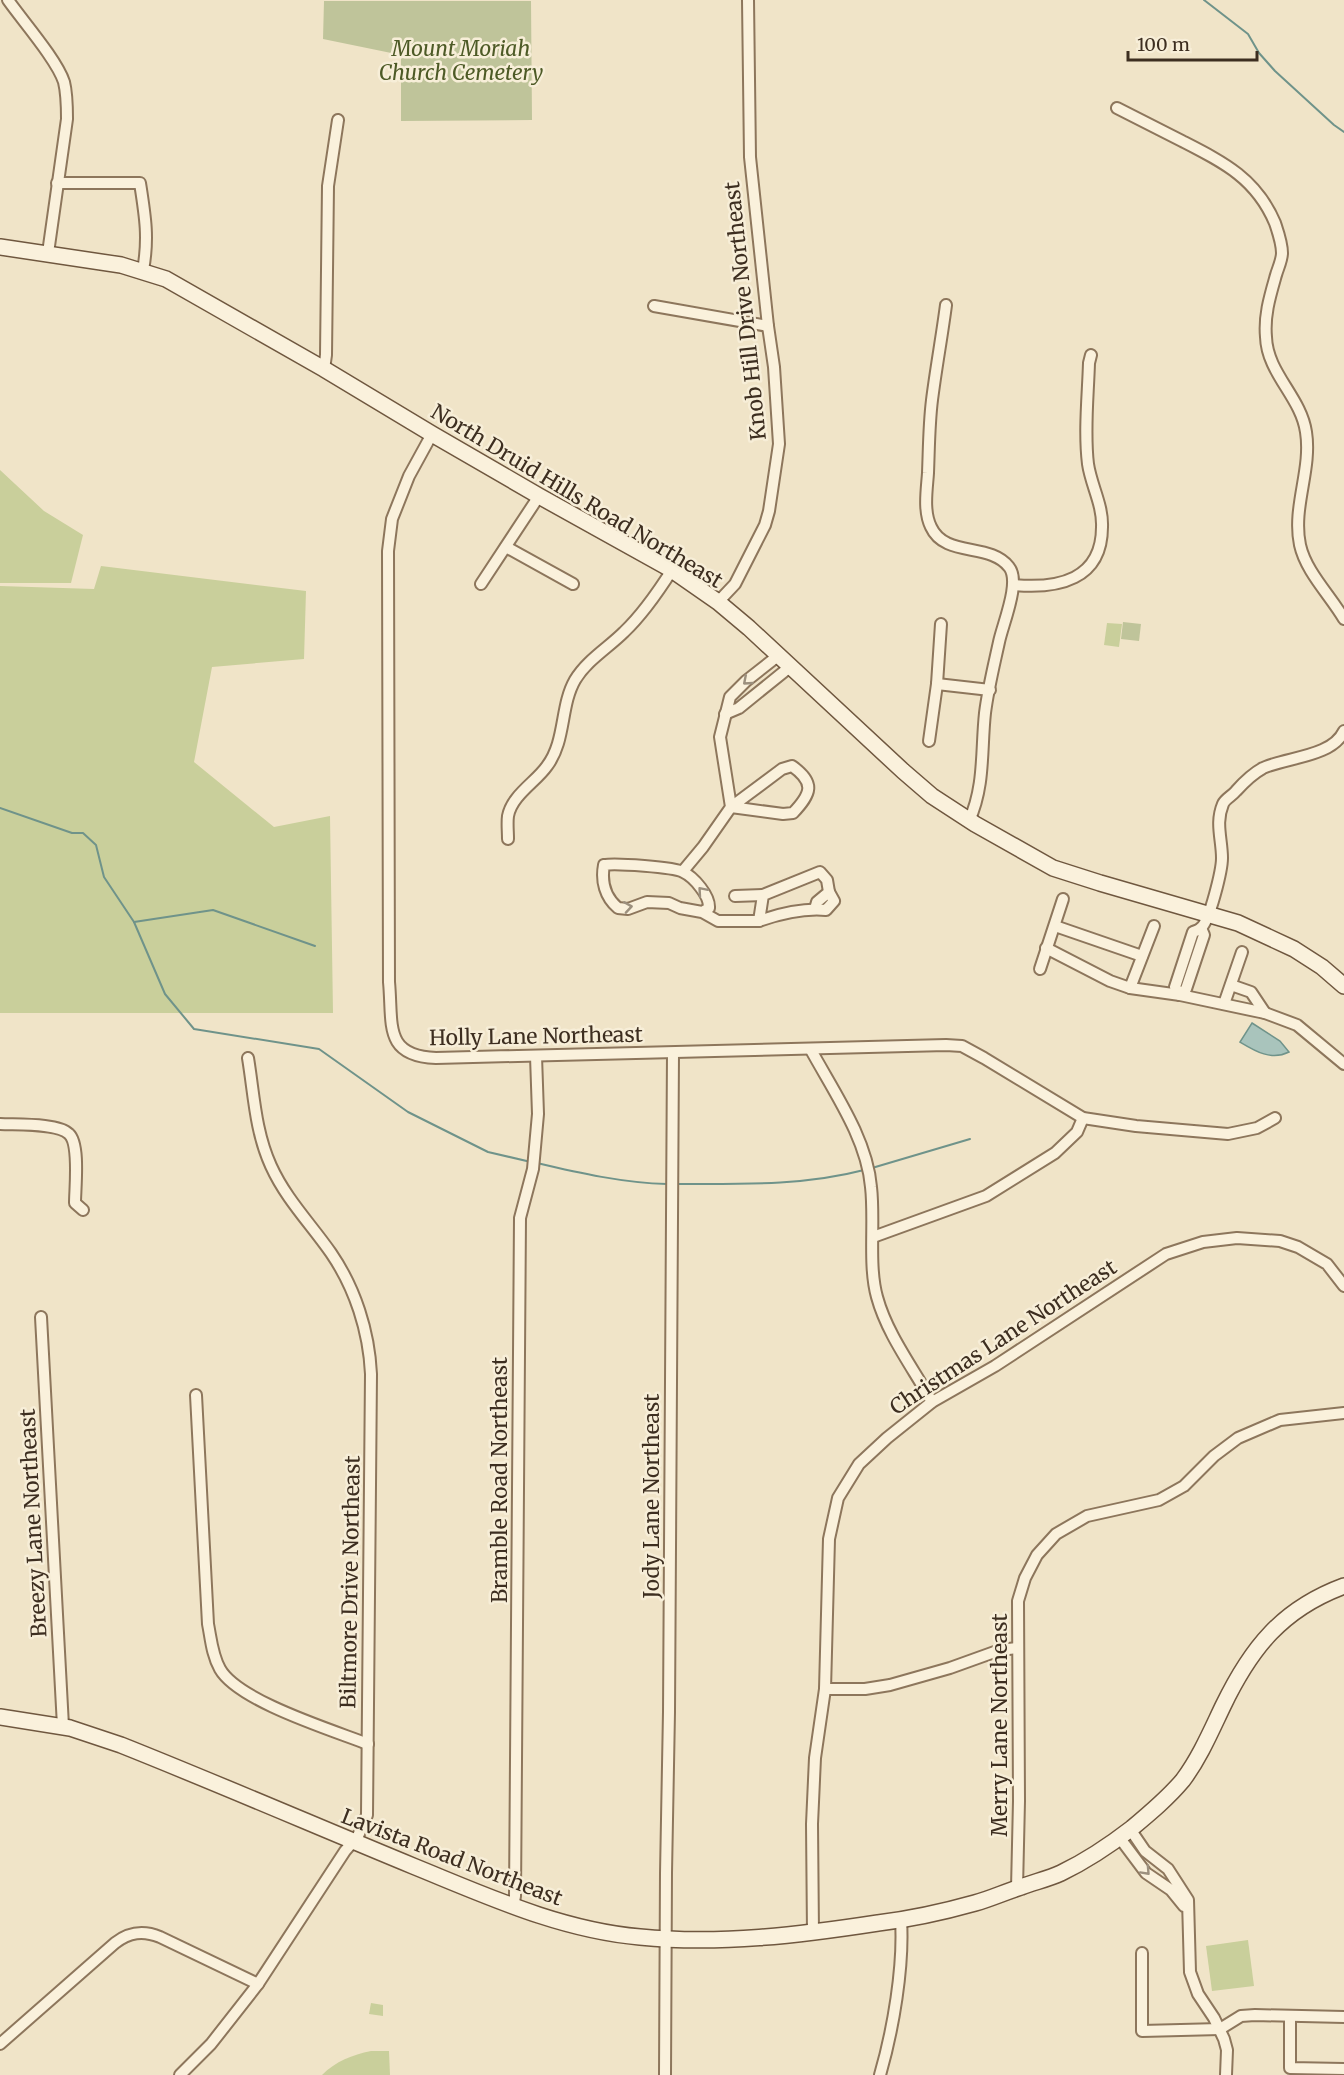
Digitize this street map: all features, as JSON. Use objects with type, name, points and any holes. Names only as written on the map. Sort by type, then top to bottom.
[{"type":"main road","name":"North Druid Hills Road Northeast","points":[[0,247],[143,270],[166,279],[539,496],[672,570],[718,602],[779,655],[932,796],[969,820],[1053,868],[1238,923],[1294,950],[1322,967],[1344,986]]},
{"type":"main road","name":"Lavista Road Northeast","points":[[0,1717],[63,1726],[138,1752],[513,1907],[582,1928],[666,1939],[746,1938],[813,1933],[901,1920],[979,1902],[1058,1874],[1088,1858],[1125,1833],[1162,1803],[1183,1779],[1204,1747],[1251,1654],[1277,1625],[1298,1609],[1344,1586]]},
{"type":"street","points":[[8,0],[52,61],[63,80],[67,97],[67,119],[48,253]]},
{"type":"street","name":"Knob Hill Drive Northeast","points":[[718,602],[735,585],[770,511],[779,444],[774,367],[750,157],[748,0]]},
{"type":"street","points":[[1117,108],[1223,162],[1244,177],[1269,209],[1279,232],[1282,254],[1266,311],[1268,357],[1300,414],[1306,432],[1306,476],[1298,523],[1301,546],[1311,569],[1344,619]]},
{"type":"street","points":[[324,369],[328,186],[338,120]]},
{"type":"street","points":[[57,183],[140,183],[147,230],[147,249],[143,270]]},
{"type":"street","points":[[946,305],[932,401],[927,505],[930,526],[937,537],[950,546],[976,551],[999,559],[1010,567],[1014,585],[999,641],[985,712],[981,781],[975,808],[969,820]]},
{"type":"street","points":[[654,306],[768,326]]},
{"type":"street","points":[[1014,585],[1033,587],[1077,578],[1092,565],[1100,547],[1102,526],[1088,467],[1086,448],[1091,355]]},
{"type":"street","name":"Holly Lane Northeast","points":[[432,434],[409,476],[393,519],[388,551],[389,982],[394,1031],[402,1050],[419,1058],[962,1046],[1083,1118]]},
{"type":"street","points":[[481,584],[539,496]]},
{"type":"street","points":[[506,547],[573,584]]},
{"type":"street","points":[[508,838],[508,817],[512,805],[548,766],[561,732],[569,691],[577,677],[593,659],[625,631],[659,591],[672,570]]},
{"type":"street","points":[[929,741],[937,684],[941,624]]},
{"type":"street","points":[[731,807],[720,749],[720,737],[730,697],[779,655]]},
{"type":"street","points":[[726,714],[739,708],[791,666]]},
{"type":"street","points":[[937,684],[990,690]]},
{"type":"street","points":[[1180,995],[1175,987],[1190,960],[1193,932],[1201,928],[1210,914],[1222,859],[1218,823],[1223,802],[1245,780],[1263,769],[1321,750],[1342,736],[1344,731]]},
{"type":"street","points":[[682,871],[703,847],[731,807],[782,769],[792,766],[807,779],[809,788],[806,799],[794,813],[783,814],[731,807]]},
{"type":"street","points":[[702,912],[709,908],[707,895],[682,871],[616,863],[604,865],[602,881],[611,902],[618,908],[628,909],[647,902],[669,903],[680,908],[702,912],[718,921],[759,921],[775,915],[815,909],[826,910],[834,901],[829,892],[827,880],[820,872],[763,895],[735,896]]},
{"type":"street","points":[[759,921],[763,895]]},
{"type":"street","points":[[1040,969],[1063,899]]},
{"type":"street","points":[[1055,926],[1142,956]]},
{"type":"street","points":[[1130,988],[1154,926]]},
{"type":"street","points":[[1046,948],[1110,981],[1130,988],[1180,995],[1265,1013],[1298,1025],[1344,1065]]},
{"type":"street","points":[[1224,1004],[1242,952]]},
{"type":"street","points":[[1231,985],[1251,992],[1265,1013]]},
{"type":"street","points":[[812,1050],[862,1145],[868,1166],[872,1187],[876,1295],[888,1327],[932,1402]]},
{"type":"street","name":"Jody Lane Northeast","points":[[665,2075],[673,1053]]},
{"type":"street","name":"Bramble Road Northeast","points":[[513,1907],[515,1896],[520,1218],[533,1169],[538,1114],[536,1056]]},
{"type":"street","name":"Biltmore Drive Northeast","points":[[180,2075],[211,2044],[258,1984],[354,1841],[367,1815],[371,1374],[366,1336],[355,1299],[342,1270],[290,1200],[270,1164],[255,1116],[248,1058]]},
{"type":"street","points":[[873,1237],[986,1196],[1055,1153],[1077,1132],[1083,1118],[1136,1126],[1228,1134],[1257,1128],[1275,1119]]},
{"type":"street","points":[[0,1124],[47,1127],[70,1134],[75,1146],[75,1203],[83,1210]]},
{"type":"street","name":"Christmas Lane Northeast","points":[[813,1933],[813,1801],[815,1758],[825,1689],[829,1539],[838,1498],[859,1464],[932,1402],[995,1366],[1166,1254],[1203,1242],[1237,1238],[1280,1241],[1298,1247],[1328,1264],[1344,1286]]},
{"type":"street","name":"Breezy Lane Northeast","points":[[40,1317],[63,1726]]},
{"type":"street","points":[[196,1395],[208,1624],[213,1653],[220,1670],[233,1684],[265,1703],[368,1744]]},
{"type":"street","name":"Merry Lane Northeast","points":[[1017,1888],[1018,1601],[1025,1578],[1038,1555],[1056,1534],[1087,1516],[1159,1500],[1184,1486],[1214,1456],[1238,1438],[1280,1420],[1344,1413]]},
{"type":"street","points":[[825,1689],[865,1689],[890,1685],[950,1668],[1000,1650],[1017,1648]]},
{"type":"street","points":[[1125,1833],[1163,1864],[1188,1900],[1190,1972],[1198,1994],[1220,2030],[1227,2050],[1226,2075]]},
{"type":"street","points":[[1125,1833],[1146,1873],[1179,1898],[1187,1915]]},
{"type":"street","points":[[880,2075],[895,2007],[901,1920]]},
{"type":"street","points":[[0,2044],[115,1943],[131,1934],[154,1935],[258,1984]]},
{"type":"street","points":[[1142,1953],[1142,2031],[1220,2030],[1241,2016],[1344,2017]]},
{"type":"street","points":[[1290,2016],[1290,2068],[1344,2068]]},
{"type":"green space","name":"Mount Moriah Church Cemetery","points":[[324,1],[531,1],[532,120],[401,121],[401,55],[323,39]]},
{"type":"green space","points":[[0,470],[44,511],[83,535],[71,583],[0,583]]},
{"type":"green space","points":[[101,566],[306,591],[304,659],[212,667],[194,762],[274,827],[330,816],[333,1013],[0,1013],[0,586],[94,589]]},
{"type":"green space","points":[[1123,622],[1141,624],[1139,641],[1121,639]]},
{"type":"green space","points":[[1107,623],[1122,624],[1119,647],[1104,645]]},
{"type":"green space","points":[[1248,1940],[1254,1986],[1212,1991],[1206,1946]]},
{"type":"green space","points":[[371,2003],[383,2005],[383,2016],[369,2014]]},
{"type":"green space","points":[[371,2051],[389,2051],[390,2075],[322,2075],[345,2059]]},
{"type":"water","points":[[1252,1023],[1280,1041],[1289,1052],[1276,1056],[1270,1055],[1240,1042]]},
{"type":"waterway","points":[[1204,0],[1248,34],[1259,53],[1275,71],[1344,132]]},
{"type":"waterway","points":[[0,808],[72,833],[83,833],[96,845],[104,877],[134,922],[165,994],[194,1029],[319,1049],[408,1112],[488,1152],[531,1162]]},
{"type":"waterway","points":[[134,922],[213,910],[315,946]]},
{"type":"waterway","points":[[872,1168],[970,1139]]},
{"type":"waterway","points":[[537,1163],[618,1180],[667,1184]]},
{"type":"waterway","points":[[676,1184],[747,1184],[794,1181],[864,1170]]}]
